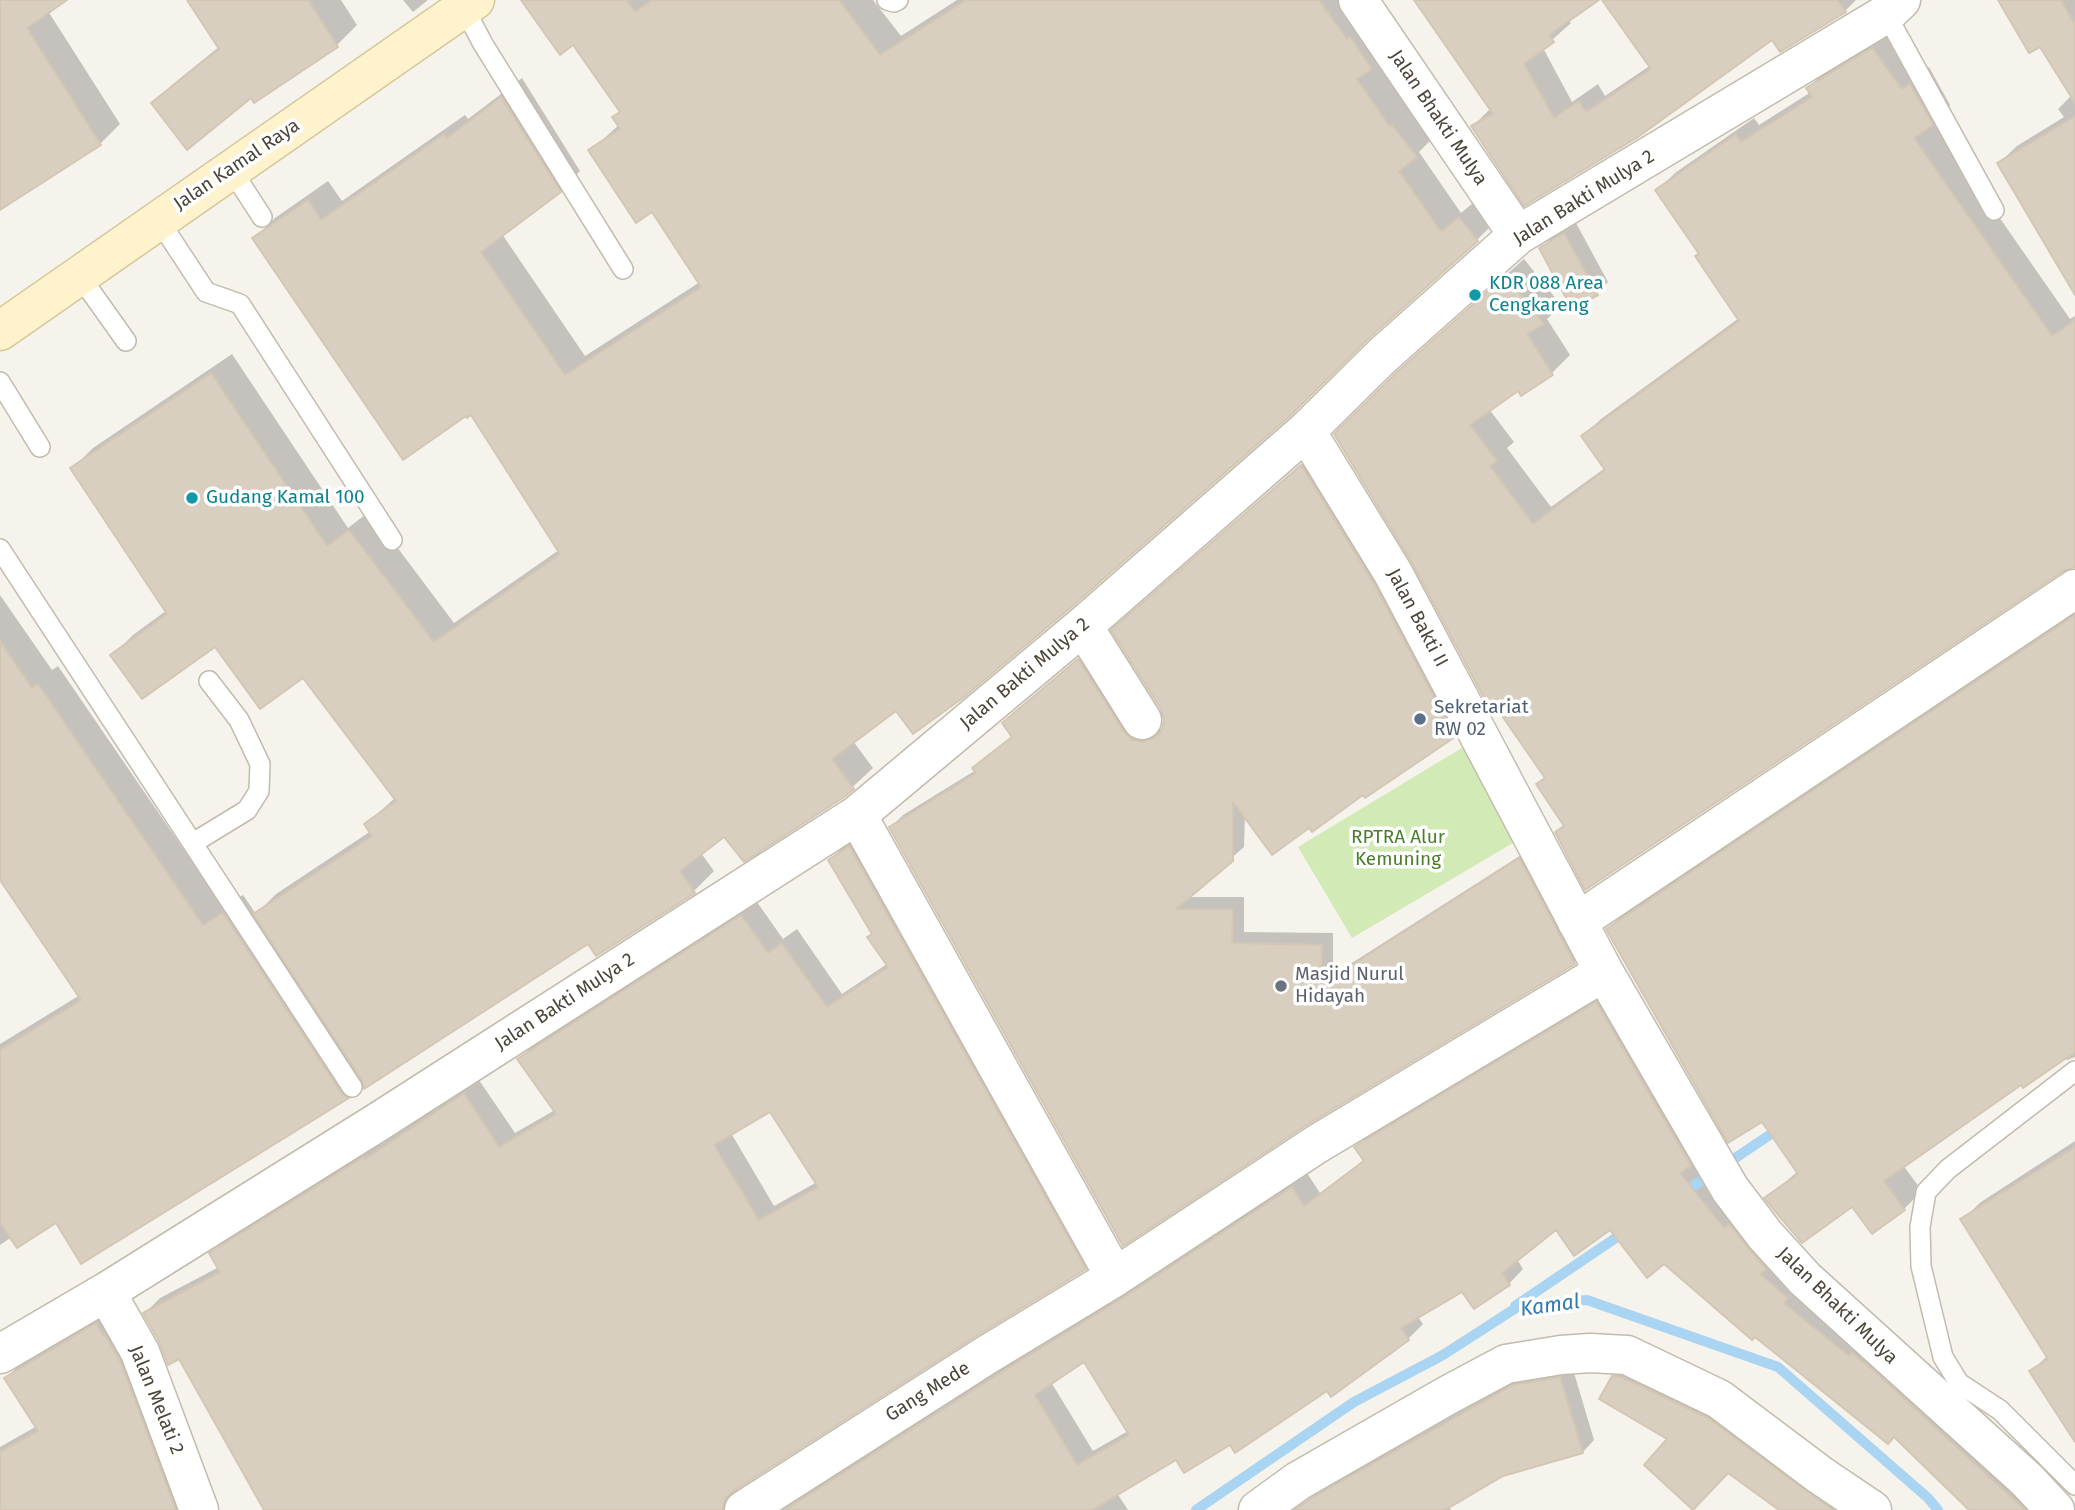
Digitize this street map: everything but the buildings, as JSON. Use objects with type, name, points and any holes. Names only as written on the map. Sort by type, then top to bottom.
[{"type":"main road","name":"Jalan Kamal Raya","points":[[0,331],[470,4]]},
{"type":"street","name":"Jalan Bhakti Mulya","points":[[1358,0],[1518,235]]},
{"type":"street","name":"Jalan Bakti Mulya 2","points":[[0,1354],[106,1292],[378,1122],[857,815],[1083,626],[1306,431],[1382,356],[1518,235],[1894,7]]},
{"type":"street","name":"Jalan Bakti II","points":[[1306,431],[1393,573],[1577,922]]},
{"type":"street","points":[[1577,922],[2075,589]]},
{"type":"street","points":[[1083,626],[1142,720]]},
{"type":"street","points":[[857,815],[1115,1277]]},
{"type":"street","name":"Jalan Bhakti Mulya","points":[[1577,922],[1730,1189],[1765,1235],[1805,1279],[2027,1479],[2054,1510]]},
{"type":"street","name":"Gang Mede","points":[[744,1510],[985,1356],[1115,1277],[1317,1144],[1604,972]]},
{"type":"street","name":"Jalan Melati 2","points":[[106,1292],[140,1352],[199,1510]]},
{"type":"street","points":[[1258,1510],[1298,1481],[1506,1364],[1562,1354],[1590,1353],[1627,1354],[1719,1399],[1820,1475],[1872,1510]]},
{"type":"lane","points":[[887,0],[898,0]]},
{"type":"lane","points":[[470,4],[483,44],[623,269]]},
{"type":"lane","points":[[1894,7],[1994,210]]},
{"type":"lane","points":[[231,169],[262,217]]},
{"type":"lane","points":[[158,219],[206,292],[240,304],[392,540]]},
{"type":"lane","points":[[79,275],[126,341]]},
{"type":"lane","points":[[0,382],[40,447]]},
{"type":"lane","points":[[0,549],[352,1087]]},
{"type":"lane","points":[[193,843],[247,810],[259,790],[260,764],[239,720],[209,681]]},
{"type":"lane","points":[[2075,1071],[1948,1169],[1926,1192],[1920,1227],[1921,1265],[1943,1357],[1959,1383],[2000,1410],[2075,1485]]},
{"type":"green space","name":"RPTRA Alur Kemuning","points":[[1480,737],[1535,830],[1352,938],[1298,847]]},
{"type":"waterway","points":[[1680,1195],[1780,1128]]},
{"type":"waterway","points":[[1515,1306],[1626,1231]]},
{"type":"waterway","name":"Kamal","points":[[1196,1510],[1354,1402],[1443,1355],[1519,1306],[1587,1300],[1778,1367],[1928,1498],[1938,1510]]},
{"type":"place","name":"KDR 088 Area Cengkareng","points":[[1475,295]]},
{"type":"place","name":"Gudang Kamal 100","points":[[192,498]]},
{"type":"place","name":"Sekretariat RW 02","points":[[1420,719]]},
{"type":"place","name":"Masjid Nurul Hidayah","points":[[1281,986]]}]
